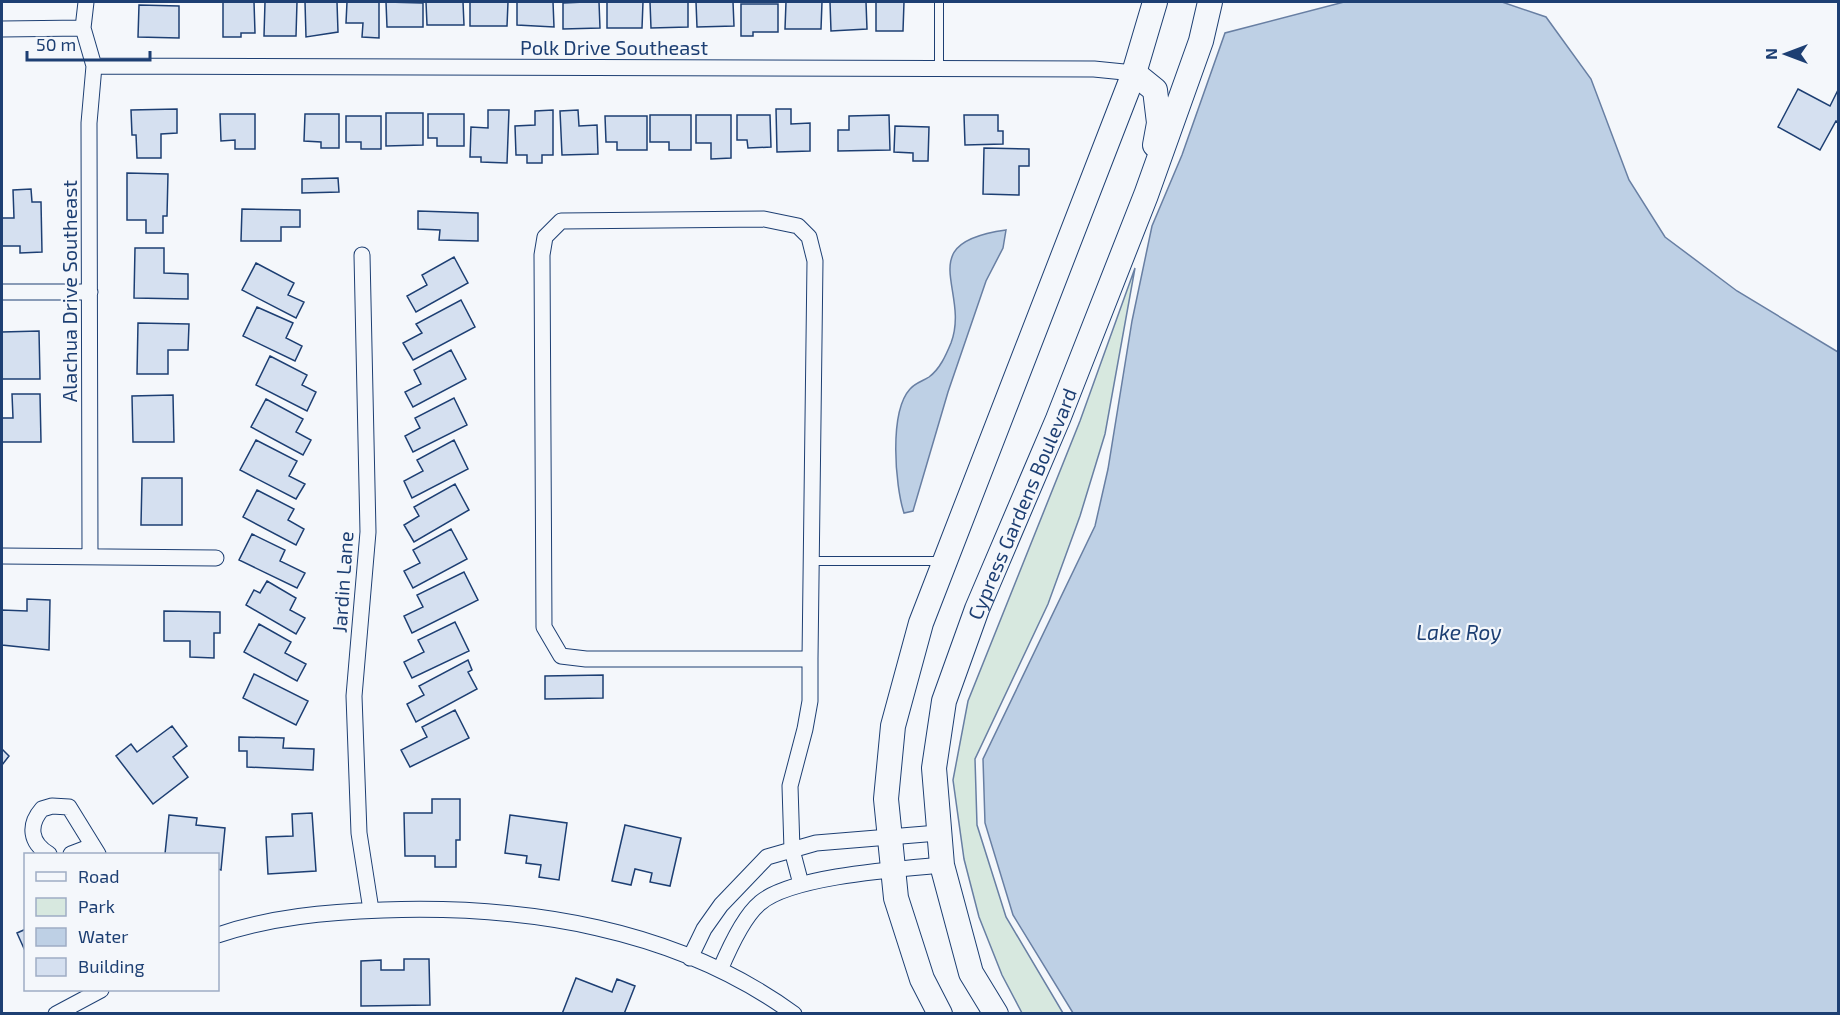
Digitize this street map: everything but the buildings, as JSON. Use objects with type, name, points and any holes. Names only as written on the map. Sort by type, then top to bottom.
[{"type":"main road","points":[[940,1014],[922,979],[896,898],[886,799],[893,726],[921,623],[1134,73],[1155,2]]},
{"type":"main road","name":"Cypress Gardens Boulevard","points":[[996,1014],[971,974],[942,865],[934,768],[944,701],[976,609],[1058,419],[1146,195],[1201,41],[1210,2]]},
{"type":"main road","points":[[1134,73],[1155,90],[1159,123],[1146,195]]},
{"type":"street","points":[[2,29],[83,28],[86,2]]},
{"type":"street","name":"Alachua Drive Southeast","points":[[83,28],[94,66],[89,123],[90,555]]},
{"type":"street","name":"Polk Drive Southeast","points":[[94,66],[1094,69],[1134,73]]},
{"type":"street","points":[[801,884],[792,850],[790,786],[806,729],[810,701],[815,261],[809,237],[798,226],[764,219],[561,221],[545,237],[542,267],[544,627],[550,642],[561,656],[586,658],[810,659]]},
{"type":"street","name":"Jardin Lane","points":[[362,255],[368,532],[354,696],[359,833],[371,910]]},
{"type":"street","points":[[2,292],[90,292]]},
{"type":"street","points":[[2,556],[90,555],[216,558]]},
{"type":"street","points":[[46,853],[35,841],[33,824],[42,809],[52,806],[69,807],[95,850]]},
{"type":"street","points":[[690,958],[704,929],[721,905],[767,857],[816,843],[938,833]]},
{"type":"street","points":[[720,970],[729,950],[760,903],[801,884],[942,865]]},
{"type":"street","points":[[219,935],[299,915],[371,910],[478,910],[551,917],[644,940],[690,958],[756,988],[794,1014]]},
{"type":"street","points":[[56,1014],[99,991]]},
{"type":"lane","points":[[939,2],[939,68]]},
{"type":"lane","points":[[811,561],[945,561]]},
{"type":"green space","points":[[1135,268],[1105,434],[1080,516],[1048,604],[975,759],[977,825],[1006,917],[1063,1013],[1022,1013],[1002,975],[979,917],[964,859],[953,780],[968,701],[1080,421]]},
{"type":"water","name":"Lake Roy","points":[[1344,2],[1502,2],[1546,17],[1591,79],[1629,180],[1665,237],[1737,291],[1838,352],[1838,1013],[1073,1013],[1013,915],[985,823],[983,759],[1095,526],[1108,469],[1132,321],[1152,226],[1182,155],[1225,33]]},
{"type":"water","points":[[1006,230],[1003,248],[986,281],[948,392],[913,511],[904,513],[896,468],[896,431],[899,414],[903,400],[910,389],[936,370],[951,343],[955,323],[950,271],[952,257],[960,246],[977,236]]}]
